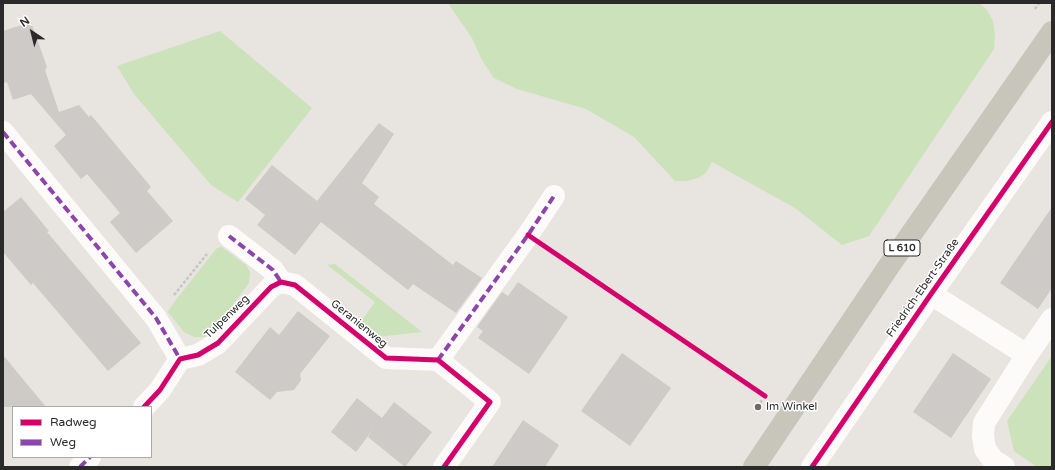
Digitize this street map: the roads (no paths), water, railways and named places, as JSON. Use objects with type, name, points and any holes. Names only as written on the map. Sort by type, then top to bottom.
[{"type":"main road","name":"L 610","points":[[754,467],[889,266],[1052,32]]},
{"type":"street","name":"Friedrich-Ebert-Straße","points":[[812,467],[1052,122]]},
{"type":"street","points":[[3,132],[156,318],[180,359],[160,390],[145,406]]},
{"type":"street","points":[[444,467],[490,402],[438,360],[528,235],[554,196]]},
{"type":"street","name":"Geranienweg","points":[[229,236],[386,358],[438,360]]},
{"type":"street","name":"Tulpenweg","points":[[180,359],[198,355],[218,343],[271,287],[288,283]]},
{"type":"street","points":[[931,294],[1027,355]]},
{"type":"street","points":[[1004,467],[993,460],[985,449],[983,436],[984,423],[1027,355],[1052,320]]},
{"type":"street","points":[[80,467],[89,458]]},
{"type":"place","name":"Im Winkel","points":[[758,407]]}]
